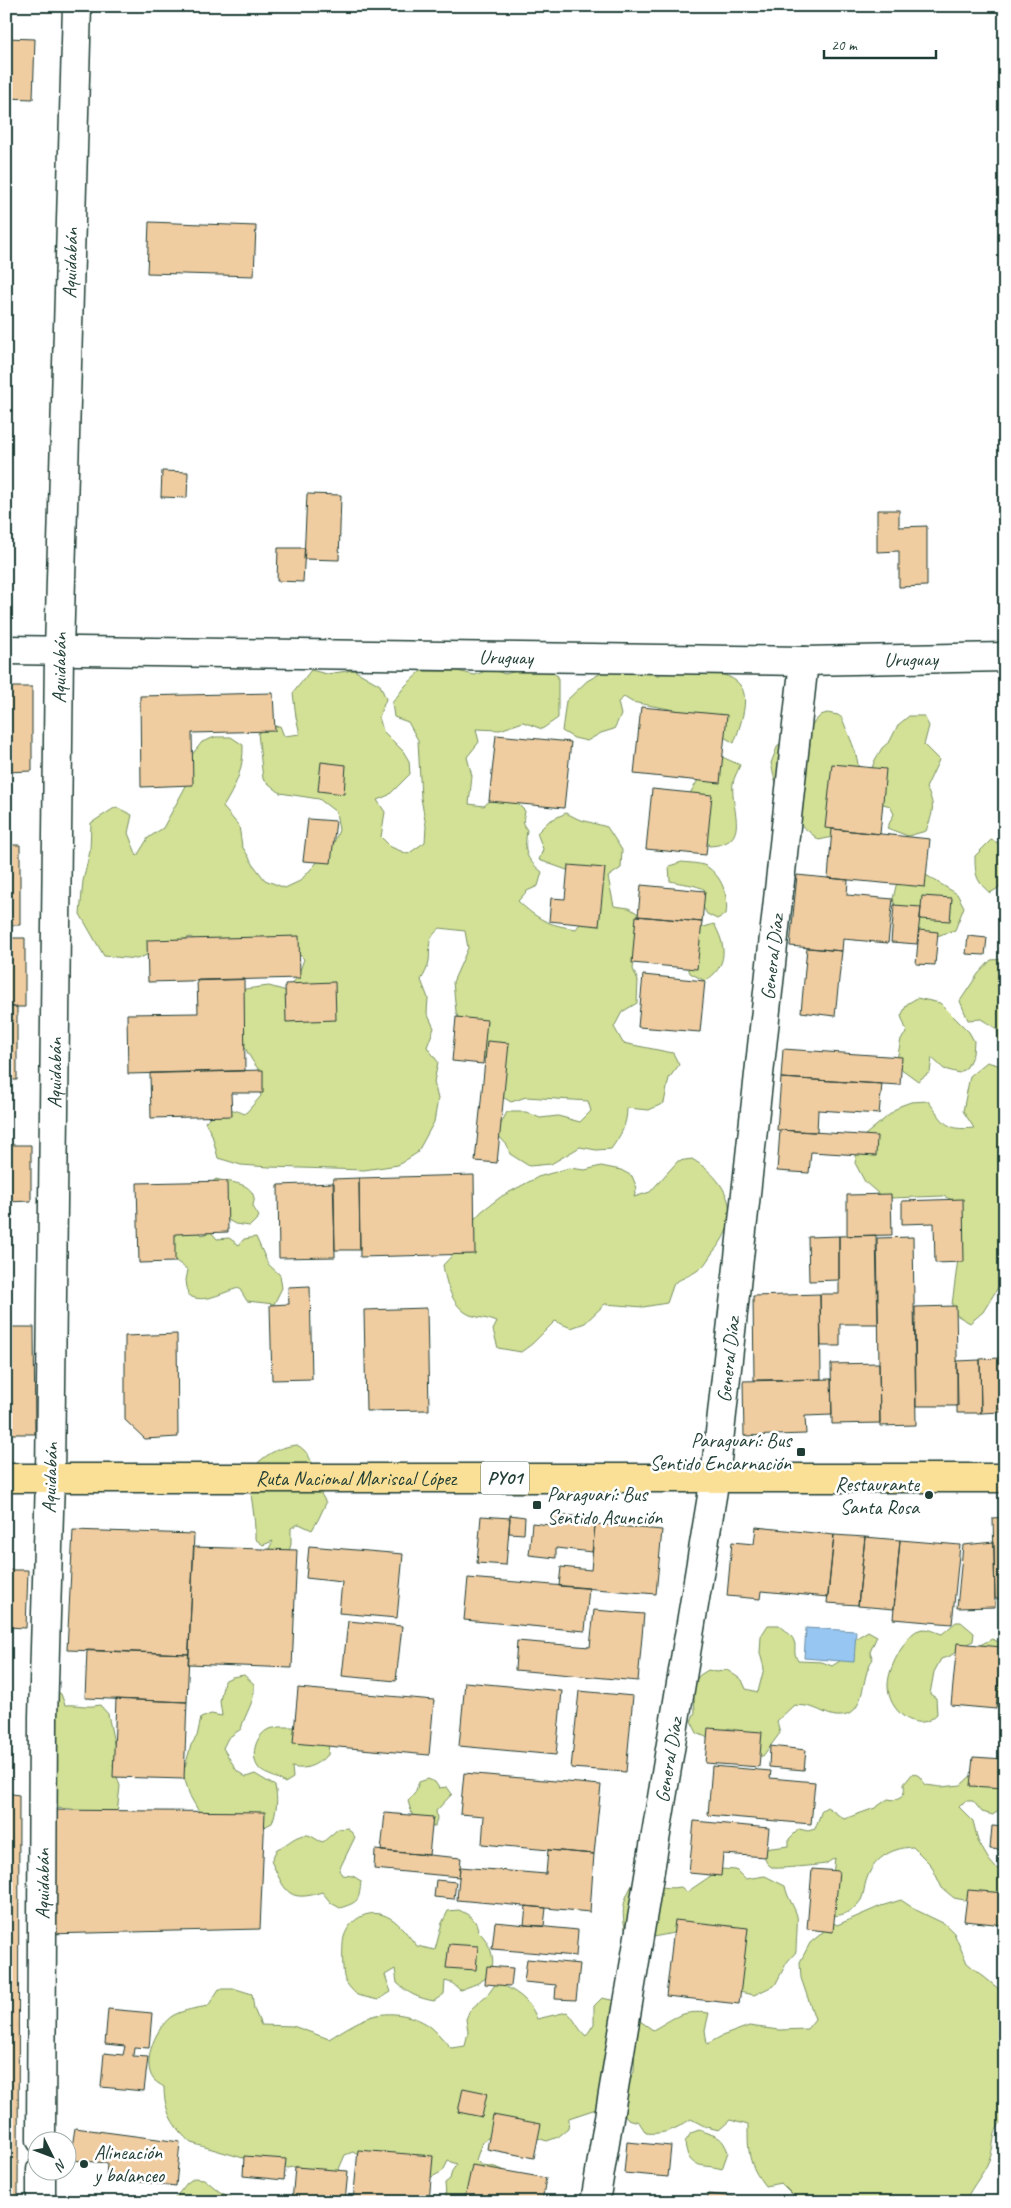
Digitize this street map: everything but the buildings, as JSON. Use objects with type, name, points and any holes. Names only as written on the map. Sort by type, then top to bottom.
[{"type":"highway","name":"Ruta Nacional Mariscal López","points":[[6,1478],[1005,1478]]},
{"type":"street","name":"Aquidabán","points":[[41,2130],[43,1717],[50,1478],[59,651],[77,6]]},
{"type":"street","name":"Uruguay","points":[[6,650],[804,661],[1005,657]]},
{"type":"street","name":"General Díaz","points":[[596,2202],[715,1478],[804,661]]},
{"type":"street","points":[[41,2180],[41,2202]]},
{"type":"green space","points":[[612,667],[653,671],[658,676],[664,671],[710,672],[722,674],[732,679],[740,685],[745,699],[742,718],[734,743],[724,737],[701,715],[632,702],[624,697],[618,702],[621,715],[614,729],[601,733],[587,741],[574,738],[562,731],[566,701],[587,681]]},
{"type":"green space","points":[[491,669],[505,674],[524,669],[547,670],[558,676],[558,718],[542,729],[523,722],[500,730],[476,729],[479,742],[467,757],[472,776],[469,804],[484,806],[494,797],[517,803],[525,811],[523,824],[527,830],[527,854],[532,863],[542,872],[538,886],[527,891],[518,901],[544,921],[558,926],[576,929],[587,915],[578,874],[539,860],[543,849],[537,833],[549,821],[566,813],[578,819],[607,827],[622,850],[621,868],[608,877],[614,906],[629,908],[645,918],[636,948],[633,969],[638,981],[637,1003],[622,1012],[614,1027],[623,1043],[673,1053],[679,1065],[669,1078],[664,1103],[649,1110],[627,1108],[623,1130],[611,1149],[596,1150],[580,1147],[551,1164],[529,1166],[510,1154],[507,1145],[496,1133],[507,1112],[526,1112],[540,1118],[558,1116],[580,1122],[591,1111],[588,1101],[526,1097],[511,1102],[486,1087],[485,1059],[463,1029],[456,1012],[453,982],[468,948],[465,931],[440,928],[430,940],[428,964],[421,980],[428,998],[427,1013],[434,1028],[427,1047],[438,1062],[434,1082],[438,1099],[434,1122],[417,1153],[398,1165],[364,1170],[241,1165],[218,1158],[212,1135],[205,1122],[219,1111],[228,1109],[245,1114],[261,1096],[257,1081],[259,1070],[245,1047],[230,1005],[245,989],[269,986],[287,991],[298,976],[304,959],[294,949],[205,945],[190,937],[137,959],[104,956],[80,914],[83,881],[90,851],[91,823],[116,807],[132,815],[128,833],[137,856],[148,838],[163,828],[187,784],[191,756],[202,742],[215,737],[231,737],[243,745],[242,762],[235,785],[223,807],[239,826],[242,846],[265,880],[285,888],[300,881],[333,845],[339,830],[336,812],[319,799],[280,793],[263,779],[258,733],[269,727],[280,726],[284,736],[300,734],[293,693],[311,670],[327,674],[354,670],[380,685],[386,699],[379,717],[383,731],[403,751],[409,761],[410,774],[389,795],[377,800],[385,812],[381,837],[391,847],[408,854],[425,842],[426,826],[421,798],[418,740],[408,722],[394,717],[392,703],[405,686],[421,671],[457,671],[475,675]]},
{"type":"green space","points":[[827,713],[838,715],[842,718],[856,754],[859,778],[856,798],[842,835],[819,840],[796,821],[777,789],[771,763],[778,745],[802,735],[821,715]]},
{"type":"green space","points":[[909,716],[924,716],[929,726],[924,745],[939,760],[926,788],[931,799],[932,809],[926,831],[908,836],[887,828],[894,814],[890,806],[880,803],[868,778],[882,748],[890,741],[898,725]]},
{"type":"green space","points":[[720,756],[740,765],[733,783],[736,824],[735,832],[731,839],[723,844],[709,846],[687,798],[705,769]]},
{"type":"green space","points":[[991,840],[1005,848],[1005,884],[990,893],[977,877],[975,856]]},
{"type":"green space","points":[[682,862],[704,865],[712,870],[723,887],[727,907],[726,914],[717,919],[707,914],[700,902],[705,890],[693,885],[670,881],[669,866]]},
{"type":"green space","points":[[899,873],[926,875],[957,894],[964,907],[955,930],[937,936],[911,929],[896,909],[893,899]]},
{"type":"green space","points":[[714,924],[723,947],[722,962],[713,975],[705,981],[690,973],[686,961],[694,930]]},
{"type":"green space","points":[[1005,959],[1005,1050],[998,1040],[997,1029],[981,1019],[968,1020],[960,1001],[978,974],[991,960]]},
{"type":"green space","points":[[917,998],[940,1003],[969,1032],[974,1041],[973,1054],[967,1067],[959,1073],[944,1069],[932,1058],[930,1072],[918,1081],[896,1065],[901,1039],[907,1032],[901,1016],[907,1004]]},
{"type":"green space","points":[[987,1062],[1005,1067],[1005,1276],[983,1312],[970,1323],[951,1312],[959,1251],[960,1203],[943,1196],[891,1198],[880,1195],[865,1182],[855,1163],[859,1140],[900,1106],[911,1102],[928,1101],[942,1120],[951,1127],[974,1128],[963,1111],[970,1076]]},
{"type":"green space","points":[[692,1159],[705,1168],[723,1189],[730,1213],[728,1226],[723,1239],[703,1266],[674,1283],[667,1303],[643,1307],[605,1304],[585,1323],[571,1328],[555,1321],[521,1352],[498,1348],[493,1330],[497,1322],[470,1315],[454,1300],[448,1287],[443,1265],[465,1242],[467,1227],[482,1211],[502,1196],[538,1177],[569,1168],[585,1170],[601,1166],[621,1170],[632,1176],[637,1188],[634,1197],[650,1192],[678,1161]]},
{"type":"green space","points":[[216,1179],[244,1186],[252,1192],[253,1206],[259,1217],[250,1226],[235,1224],[206,1207],[209,1185]]},
{"type":"green space","points":[[184,1218],[202,1235],[211,1232],[217,1239],[229,1238],[239,1245],[244,1239],[256,1237],[268,1264],[280,1275],[282,1288],[274,1304],[247,1301],[239,1288],[213,1297],[200,1299],[188,1295],[186,1280],[188,1270],[164,1252]]},
{"type":"green space","points":[[297,1445],[303,1449],[310,1459],[318,1488],[326,1503],[312,1530],[299,1524],[291,1528],[291,1544],[287,1559],[267,1552],[273,1541],[263,1545],[255,1539],[250,1471],[271,1453]]},
{"type":"green space","points":[[956,1622],[961,1622],[974,1633],[973,1641],[950,1656],[941,1659],[934,1672],[930,1694],[936,1698],[937,1714],[929,1720],[921,1722],[912,1721],[898,1711],[892,1703],[888,1680],[893,1665],[903,1646],[914,1632],[925,1629],[942,1634]]},
{"type":"green space","points":[[768,1625],[779,1625],[791,1636],[798,1661],[822,1662],[832,1666],[843,1659],[850,1642],[868,1631],[877,1636],[870,1652],[873,1659],[858,1704],[853,1711],[846,1715],[836,1716],[808,1706],[794,1705],[777,1721],[780,1733],[763,1756],[747,1756],[738,1732],[729,1728],[708,1738],[697,1733],[691,1721],[695,1712],[693,1683],[708,1670],[717,1672],[727,1670],[742,1680],[746,1689],[758,1692],[764,1668],[760,1653],[761,1636]]},
{"type":"green space","points":[[992,1639],[1001,1643],[1005,1640],[1005,1721],[999,1715],[997,1700],[976,1657],[980,1645]]},
{"type":"green space","points":[[244,1675],[254,1684],[252,1701],[241,1729],[228,1738],[223,1748],[237,1771],[246,1777],[255,1774],[275,1786],[277,1800],[274,1818],[272,1823],[262,1828],[202,1817],[190,1796],[183,1774],[191,1745],[197,1736],[201,1718],[211,1714],[222,1716],[220,1701],[224,1681],[232,1677]]},
{"type":"green space","points":[[50,1687],[61,1694],[65,1705],[100,1705],[108,1714],[116,1753],[113,1765],[120,1786],[117,1814],[89,1818],[72,1809],[56,1808]]},
{"type":"green space","points":[[279,1727],[300,1727],[329,1742],[328,1755],[312,1766],[292,1767],[293,1778],[285,1783],[263,1772],[254,1757],[256,1744],[258,1739],[267,1730]]},
{"type":"green space","points":[[977,1770],[992,1780],[999,1788],[1005,1804],[993,1815],[982,1812],[973,1801],[965,1801],[959,1807],[973,1821],[978,1841],[989,1860],[996,1868],[1005,1871],[1005,1891],[964,1900],[954,1898],[942,1888],[931,1865],[913,1847],[905,1848],[890,1852],[878,1861],[869,1873],[862,1898],[858,1904],[846,1913],[833,1916],[828,1915],[835,1858],[825,1864],[777,1868],[771,1867],[766,1860],[763,1849],[789,1846],[789,1839],[799,1829],[808,1831],[815,1829],[822,1810],[827,1807],[844,1819],[875,1808],[888,1799],[899,1799],[904,1792],[904,1784],[913,1773],[919,1776],[926,1785],[941,1787],[961,1785]]},
{"type":"green space","points":[[428,1779],[435,1782],[439,1788],[447,1787],[452,1794],[436,1811],[437,1819],[435,1826],[427,1829],[414,1821],[408,1801],[415,1793],[419,1782]]},
{"type":"green space","points":[[348,1828],[355,1837],[339,1870],[342,1875],[353,1876],[361,1881],[357,1900],[340,1908],[331,1903],[322,1892],[301,1896],[288,1892],[271,1861],[277,1849],[303,1835],[308,1835],[323,1842],[338,1829]]},
{"type":"green space","points":[[721,1869],[736,1870],[745,1879],[765,1876],[785,1886],[797,1916],[796,1952],[787,1962],[775,1985],[754,1995],[739,1992],[683,1931],[646,1938],[626,1932],[623,1914],[625,1901],[639,1873],[658,1886],[668,1888],[681,1887],[687,1892]]},
{"type":"green space","points":[[901,1900],[916,1910],[945,1924],[954,1933],[967,1963],[1000,1990],[1002,2020],[1005,2027],[1005,2118],[996,2131],[989,2160],[965,2202],[800,2202],[781,2183],[765,2186],[759,2178],[750,2157],[748,2125],[730,2120],[719,2130],[706,2127],[691,2119],[670,2130],[659,2133],[646,2133],[639,2122],[628,2119],[622,2111],[629,2080],[634,2072],[635,2042],[640,2021],[653,2030],[679,2015],[699,2012],[709,2013],[705,2030],[707,2044],[749,2026],[779,2030],[807,2029],[815,2019],[801,1978],[800,1962],[810,1943],[822,1933],[829,1920],[837,1925],[881,1906]]},
{"type":"green space","points":[[459,1910],[474,1920],[478,1931],[490,1949],[493,1962],[492,1969],[483,1980],[460,1990],[452,1983],[445,1981],[444,1994],[434,2001],[414,1995],[401,1987],[397,1983],[395,1969],[385,1975],[391,1992],[378,2000],[357,1995],[347,1984],[343,1972],[343,1940],[347,1930],[356,1919],[369,1914],[383,1915],[398,1924],[417,1946],[435,1950],[442,1923],[448,1911]]},
{"type":"green space","points":[[497,1982],[516,1992],[526,2001],[537,2019],[567,2012],[586,2036],[594,2024],[594,2006],[602,1998],[616,2001],[599,2108],[569,2118],[568,2129],[558,2137],[547,2141],[537,2138],[494,2134],[482,2142],[476,2160],[481,2165],[506,2171],[513,2177],[476,2202],[451,2202],[446,2197],[445,2183],[450,2179],[452,2171],[457,2164],[448,2161],[443,2171],[428,2179],[364,2159],[353,2152],[345,2155],[335,2178],[319,2177],[299,2166],[281,2169],[191,2143],[179,2131],[171,2118],[164,2096],[164,2087],[154,2080],[150,2073],[149,2064],[152,2045],[162,2027],[178,2013],[208,2006],[219,1989],[236,1989],[252,1994],[254,2009],[261,2025],[293,2026],[329,2039],[370,2017],[394,2014],[411,2017],[426,2024],[435,2030],[451,2048],[465,2046],[468,2032],[466,2019],[470,2010],[489,1993]]},
{"type":"green space","points":[[699,2130],[717,2137],[723,2142],[728,2152],[722,2169],[697,2164],[689,2158],[685,2142],[691,2133]]},
{"type":"green space","points":[[194,2178],[204,2179],[220,2192],[239,2202],[176,2202],[175,2198],[187,2183]]},
{"type":"water","points":[[806,1628],[856,1631],[854,1662],[804,1658]]},
{"type":"place","name":"Paraguarí: Bus Sentido Encarnación","points":[[801,1452]]},
{"type":"place","name":"Restaurante Santa Rosa","points":[[929,1495]]},
{"type":"place","name":"Paraguarí: Bus Sentido Asunción","points":[[537,1505]]},
{"type":"place","name":"Alineación y balanceo","points":[[84,2164]]}]
